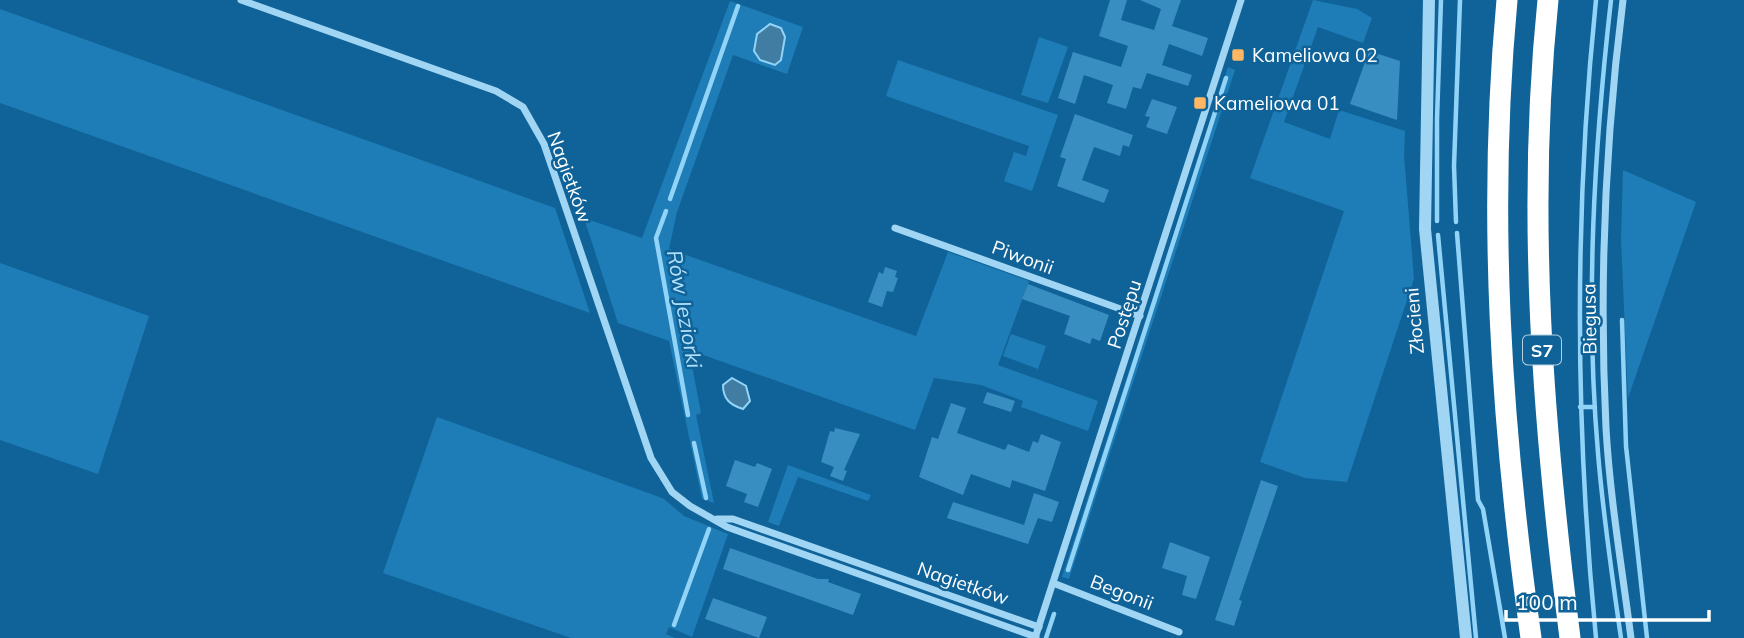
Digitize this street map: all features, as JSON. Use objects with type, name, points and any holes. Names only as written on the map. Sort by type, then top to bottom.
[{"type":"highway","name":"S7","points":[[1507,0],[1497,140],[1499,333],[1505,428],[1531,638]]},
{"type":"highway","name":"S7","points":[[1548,0],[1538,185],[1540,305],[1548,448],[1570,638]]},
{"type":"street","name":"Nagietków","points":[[241,0],[496,91],[523,107],[544,144],[650,458],[672,492],[690,506],[730,528],[1036,637]]},
{"type":"street","name":"Postępu","points":[[1036,637],[1241,0]]},
{"type":"street","name":"Złocieni","points":[[1429,0],[1425,229],[1466,638]]},
{"type":"street","name":"Biegusa","points":[[1623,0],[1612,85],[1604,243],[1606,427],[1631,638]]},
{"type":"street","name":"Piwonii","points":[[895,228],[1140,316]]},
{"type":"street","name":"Nagietków","points":[[717,519],[733,519],[1039,627]]},
{"type":"street","name":"Begonii","points":[[1053,583],[1179,632]]},
{"type":"shaded area","points":[[1313,0],[1357,9],[1372,18],[1363,43],[1318,27],[1284,122],[1330,139],[1339,110],[1405,131],[1404,155],[1414,279],[1347,482],[1305,478],[1260,462],[1344,211],[1250,178]]},
{"type":"shaded area","points":[[730,1],[803,27],[787,74],[733,55],[677,212],[669,249],[916,336],[948,252],[1029,281],[998,365],[1098,401],[1088,431],[1021,407],[1023,401],[981,385],[934,378],[915,430],[689,350],[701,413],[696,415],[714,503],[702,499],[669,341],[618,323],[584,218],[642,238]]},
{"type":"shaded area","points":[[0,9],[555,208],[590,313],[0,103]]},
{"type":"shaded area","points":[[770,24],[781,28],[785,37],[781,60],[775,65],[760,60],[754,51],[757,34]]},
{"type":"shaded area","points":[[1039,37],[1068,47],[1048,103],[1021,95]]},
{"type":"shaded area","points":[[898,60],[1058,115],[1032,191],[1004,181],[1014,152],[1026,156],[1029,146],[886,96]]},
{"type":"shaded area","points":[[1228,67],[1235,70],[1069,579],[1062,577]]},
{"type":"shaded area","points":[[1623,170],[1696,202],[1628,398],[1621,239]]},
{"type":"shaded area","points":[[0,263],[149,316],[98,474],[0,440]]},
{"type":"shaded area","points":[[1011,334],[1046,346],[1038,369],[1003,356]]},
{"type":"shaded area","points":[[732,378],[746,386],[750,401],[743,409],[731,403],[724,394],[723,385]]},
{"type":"shaded area","points":[[437,417],[664,499],[684,516],[728,534],[692,637],[669,627],[666,634],[675,638],[571,638],[383,573]]},
{"type":"shaded area","points":[[788,465],[871,495],[868,501],[798,477],[779,526],[768,522]]},
{"type":"building","points":[[1110,0],[1127,0],[1121,20],[1154,30],[1161,9],[1140,0],[1181,0],[1172,26],[1208,38],[1202,56],[1169,44],[1162,65],[1192,75],[1188,86],[1147,73],[1141,89],[1133,87],[1126,109],[1107,103],[1113,85],[1084,75],[1075,104],[1058,98],[1073,52],[1121,67],[1128,46],[1099,36]]},
{"type":"building","points":[[1369,51],[1400,61],[1397,120],[1350,104]]},
{"type":"building","points":[[1152,99],[1177,107],[1167,134],[1146,127],[1150,117],[1145,116]]},
{"type":"building","points":[[1075,114],[1133,135],[1129,147],[1123,145],[1120,156],[1094,147],[1082,180],[1109,190],[1104,203],[1057,186],[1066,159],[1060,157]]},
{"type":"building","points":[[885,267],[897,271],[895,277],[898,278],[893,292],[887,291],[882,307],[868,302],[879,272],[883,274]]},
{"type":"building","points":[[1028,284],[1109,315],[1100,341],[1092,338],[1090,344],[1064,334],[1070,316],[1022,299]]},
{"type":"building","points":[[987,392],[1015,401],[1011,412],[983,403]]},
{"type":"building","points":[[951,403],[966,408],[957,433],[1005,450],[1008,444],[1029,452],[1033,441],[1038,443],[1041,434],[1061,442],[1045,491],[1012,480],[1010,488],[971,474],[963,495],[919,477],[932,437],[938,439]]},
{"type":"building","points":[[835,428],[860,434],[844,470],[847,471],[843,481],[830,476],[834,467],[821,462],[830,431],[834,432]]},
{"type":"building","points":[[735,460],[755,467],[757,463],[772,469],[758,507],[744,502],[747,494],[726,486]]},
{"type":"building","points":[[1261,480],[1278,486],[1239,600],[1242,601],[1234,626],[1215,620]]},
{"type":"building","points":[[1034,493],[1059,502],[1052,522],[1038,518],[1028,544],[947,518],[953,502],[1024,525]]},
{"type":"building","points":[[1170,542],[1210,557],[1196,599],[1182,595],[1187,576],[1162,568]]},
{"type":"building","points":[[730,548],[818,579],[829,579],[828,582],[861,594],[853,615],[723,569]]},
{"type":"building","points":[[713,598],[767,617],[759,638],[705,619]]},
{"type":"waterway","points":[[1437,221],[1441,0]]},
{"type":"waterway","points":[[1456,222],[1454,166],[1460,0]]},
{"type":"waterway","points":[[1596,0],[1584,160],[1580,319],[1584,478],[1596,638]]},
{"type":"waterway","points":[[1611,0],[1596,169],[1592,340],[1600,476],[1621,638]]},
{"type":"waterway","name":"Rów Jeziorki","points":[[670,199],[738,6]]},
{"type":"waterway","points":[[1068,570],[1226,78]]},
{"type":"waterway","name":"Rów Jeziorki","points":[[666,211],[656,238],[688,415]]},
{"type":"waterway","points":[[1457,233],[1478,500],[1483,509],[1505,638]]},
{"type":"waterway","points":[[1438,235],[1476,638]]},
{"type":"waterway","points":[[1622,320],[1626,446],[1647,638]]},
{"type":"waterway","points":[[1580,407],[1595,407]]},
{"type":"waterway","name":"Rów Jeziorki","points":[[694,443],[706,498]]},
{"type":"waterway","name":"Rów Jeziorki","points":[[674,625],[709,529]]},
{"type":"waterway","points":[[1046,638],[1054,614]]},
{"type":"place","name":"Kameliowa 02","points":[[1238,55]]},
{"type":"place","name":"Kameliowa 01","points":[[1200,103]]}]
